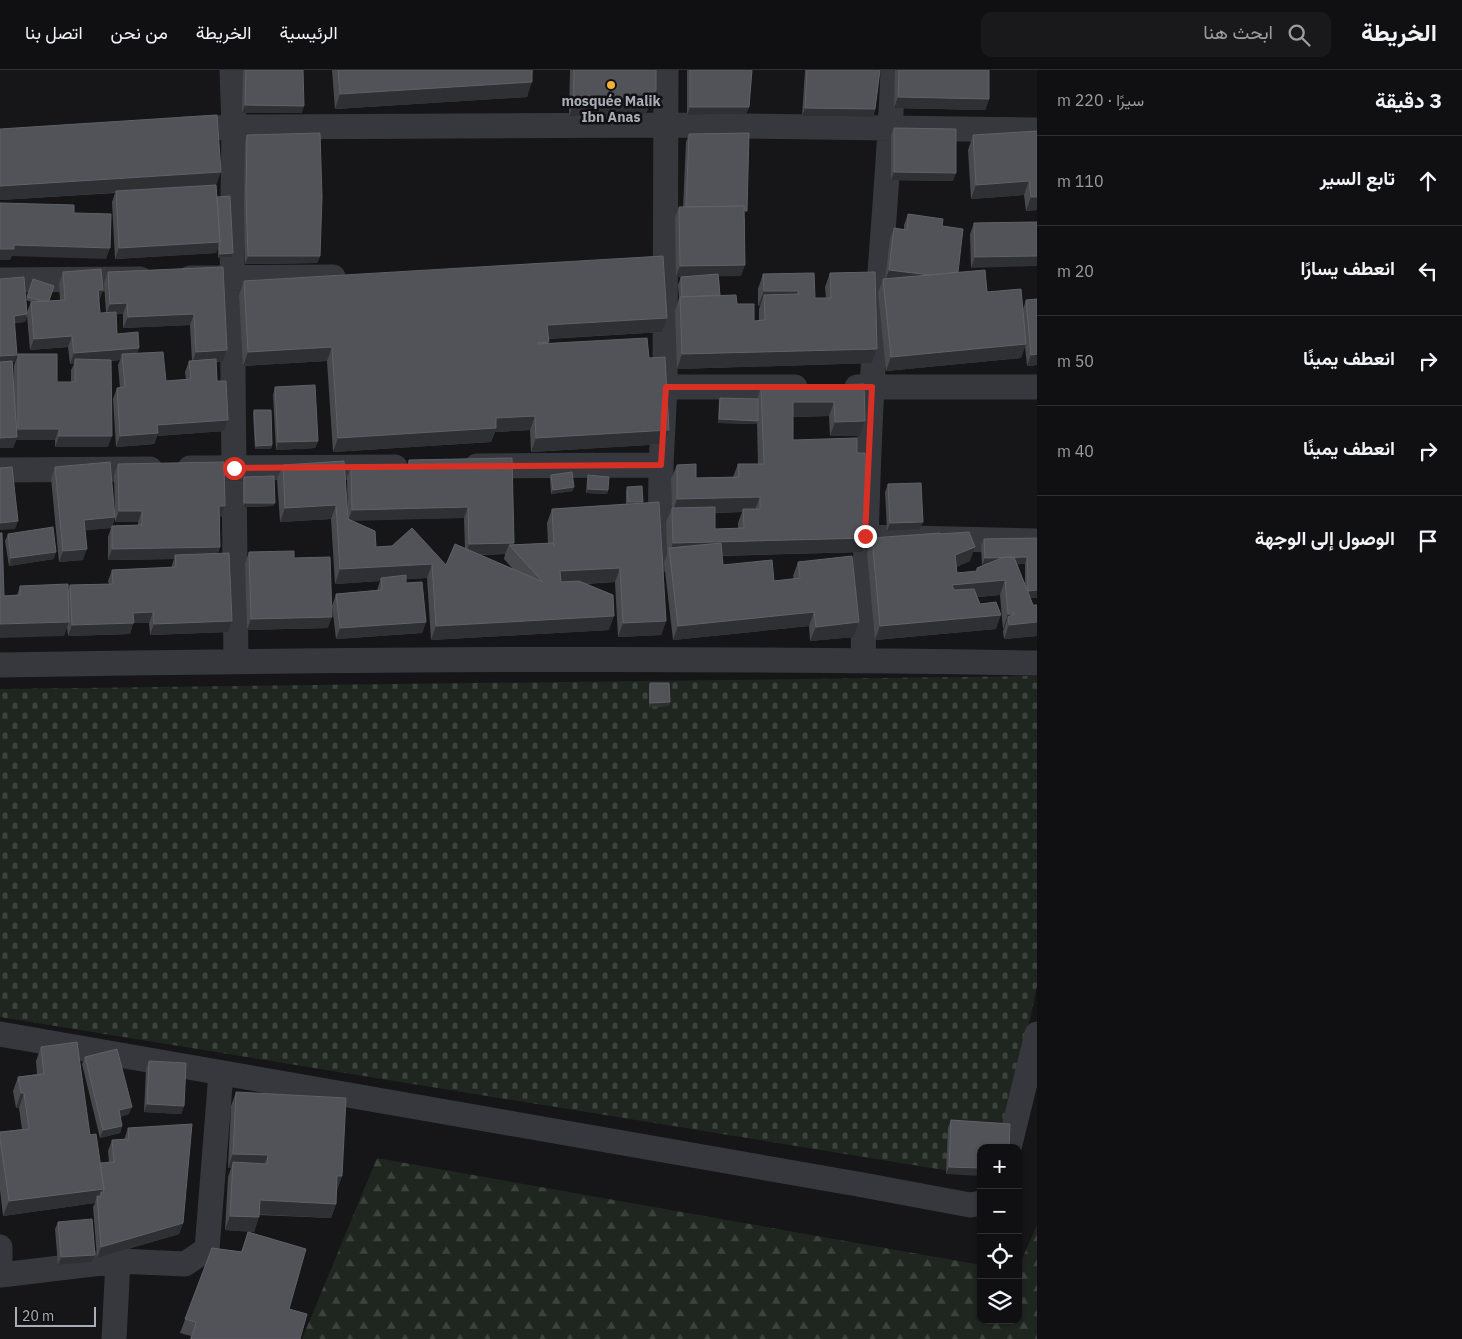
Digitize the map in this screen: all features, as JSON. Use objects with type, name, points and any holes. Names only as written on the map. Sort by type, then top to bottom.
[{"type":"street","points":[[232,70],[234,128],[232,277],[236,661]]},
{"type":"street","points":[[659,582],[661,465],[666,387],[656,277],[665,125],[666,70]]},
{"type":"street","points":[[863,660],[865,536],[872,387],[891,127],[893,70]]},
{"type":"street","points":[[166,130],[665,125],[1037,130]]},
{"type":"street","points":[[0,280],[360,277]]},
{"type":"street","points":[[666,387],[1037,388]]},
{"type":"street","points":[[453,466],[661,465]]},
{"type":"street","points":[[0,470],[413,467]]},
{"type":"street","points":[[865,536],[1037,541]]},
{"type":"street","points":[[0,665],[236,661],[658,649],[863,660],[1037,663]]},
{"type":"street","points":[[0,1034],[863,1185],[970,1206],[977,1204]]},
{"type":"street","points":[[1010,1144],[1037,1034]]},
{"type":"street","points":[[0,1247],[0,1275],[118,1261],[185,1264],[207,1249],[220,1073]]},
{"type":"street","points":[[114,1339],[118,1261]]},
{"type":"green space","points":[[1037,676],[1037,986],[1003,1144],[977,1144],[977,1175],[0,1017],[0,689]]},
{"type":"green space","points":[[377,1158],[977,1264],[977,1324],[1022,1324],[1022,1259],[1037,1225],[1037,1339],[302,1339]]},
{"type":"building","points":[[246,70],[303,70],[304,106],[245,105]]},
{"type":"building","points":[[338,70],[532,70],[532,82],[340,94]]},
{"type":"building","name":"mosquée Malik Ibn Anas","points":[[574,70],[656,70],[656,90],[646,105],[573,105]]},
{"type":"building","points":[[690,70],[752,70],[749,107],[690,107]]},
{"type":"building","points":[[807,70],[880,70],[875,109],[805,108]]},
{"type":"building","points":[[899,70],[989,70],[989,99],[898,97]]},
{"type":"building","points":[[217,115],[221,172],[0,186],[0,129]]},
{"type":"building","points":[[894,128],[956,129],[956,173],[894,172]]},
{"type":"building","points":[[1037,131],[1037,197],[1031,197],[1029,181],[976,185],[973,135]]},
{"type":"building","points":[[320,133],[322,197],[320,256],[248,256],[247,135]]},
{"type":"building","points":[[749,133],[747,211],[745,211],[744,206],[686,207],[689,134]]},
{"type":"building","points":[[216,185],[220,242],[119,248],[116,191]]},
{"type":"building","points":[[230,196],[233,253],[220,254],[217,197]]},
{"type":"building","points":[[0,203],[74,205],[74,213],[111,214],[110,248],[14,245],[14,249],[0,249]]},
{"type":"building","points":[[744,206],[745,265],[680,266],[679,207]]},
{"type":"building","points":[[908,214],[943,219],[942,226],[963,229],[958,272],[930,275],[889,270],[894,228],[907,230]]},
{"type":"building","points":[[1037,222],[1037,256],[975,257],[974,223]]},
{"type":"building","points":[[663,256],[667,318],[547,325],[549,342],[538,344],[647,338],[649,358],[665,357],[669,430],[536,438],[535,416],[496,418],[496,428],[338,438],[332,347],[248,352],[244,281]]},
{"type":"building","points":[[223,267],[227,350],[196,352],[194,314],[128,317],[127,303],[110,304],[108,272]]},
{"type":"building","points":[[101,269],[103,290],[98,290],[100,313],[116,312],[117,334],[138,332],[139,348],[74,353],[72,336],[34,339],[31,302],[65,300],[63,272]]},
{"type":"building","points":[[985,270],[987,292],[1021,289],[1026,344],[891,357],[883,279]]},
{"type":"building","points":[[875,272],[877,349],[682,354],[680,297],[736,295],[737,304],[754,304],[754,321],[765,320],[764,295],[799,294],[798,291],[764,291],[763,274],[814,273],[815,298],[831,298],[830,273]]},
{"type":"building","points":[[718,274],[720,295],[682,297],[681,277]]},
{"type":"building","points":[[24,277],[27,314],[14,316],[17,355],[0,356],[0,279]]},
{"type":"building","points":[[33,279],[54,286],[49,301],[27,297]]},
{"type":"building","points":[[1037,299],[1037,354],[1031,355],[1026,300]]},
{"type":"building","points":[[163,352],[166,381],[191,379],[189,361],[216,359],[217,381],[226,381],[228,420],[157,425],[158,433],[120,436],[117,388],[125,387],[122,354]]},
{"type":"building","points":[[18,354],[57,354],[57,382],[75,382],[75,359],[111,360],[112,436],[59,436],[59,429],[18,429]]},
{"type":"building","points":[[12,361],[17,437],[0,438],[0,362]]},
{"type":"building","points":[[864,384],[865,421],[835,422],[834,402],[793,402],[793,440],[857,438],[857,453],[865,453],[867,538],[673,543],[672,508],[715,507],[715,529],[744,528],[743,509],[760,509],[760,497],[677,499],[677,465],[696,464],[696,478],[739,477],[738,464],[764,464],[761,387]]},
{"type":"building","points":[[315,385],[318,441],[278,442],[275,387]]},
{"type":"building","points":[[720,398],[758,399],[758,421],[719,419]]},
{"type":"building","points":[[254,410],[271,410],[272,445],[256,446]]},
{"type":"building","points":[[512,458],[514,543],[469,544],[468,507],[352,510],[351,467],[409,466],[409,460]]},
{"type":"building","points":[[344,461],[348,519],[375,531],[376,547],[392,546],[412,528],[446,565],[455,544],[543,582],[509,545],[553,543],[554,546],[552,509],[659,502],[666,621],[623,623],[620,568],[560,571],[561,582],[579,581],[613,595],[614,616],[436,626],[432,564],[340,569],[336,505],[285,508],[283,465]]},
{"type":"building","points":[[110,462],[115,517],[84,520],[87,549],[63,551],[55,467]]},
{"type":"building","points":[[224,462],[225,506],[219,506],[220,547],[112,549],[112,526],[142,525],[142,511],[119,511],[118,464]]},
{"type":"building","points":[[12,467],[18,521],[0,523],[0,468]]},
{"type":"building","points":[[572,472],[574,487],[553,490],[551,475]]},
{"type":"building","points":[[588,475],[609,477],[608,490],[588,489]]},
{"type":"building","points":[[274,476],[275,503],[244,503],[244,477]]},
{"type":"building","points":[[921,483],[923,522],[890,523],[888,484]]},
{"type":"building","points":[[642,486],[643,502],[628,502],[627,487]]},
{"type":"building","points":[[53,527],[56,552],[11,558],[8,534]]},
{"type":"building","points":[[969,532],[975,547],[955,555],[957,573],[977,571],[977,568],[1004,557],[1014,557],[1033,605],[1037,605],[1037,622],[1009,625],[1008,617],[1015,614],[1008,614],[1005,580],[952,585],[954,590],[974,589],[980,604],[996,602],[1001,615],[880,626],[872,538]]},
{"type":"building","points":[[0,533],[2,533],[4,596],[20,595],[20,586],[68,584],[69,622],[0,624]]},
{"type":"building","points":[[1037,538],[1037,590],[1028,591],[1027,557],[985,558],[984,539]]},
{"type":"building","points":[[721,543],[723,565],[772,560],[774,581],[800,578],[798,562],[852,556],[859,622],[816,627],[814,612],[678,626],[669,548]]},
{"type":"building","points":[[294,551],[294,558],[330,557],[332,617],[251,619],[249,552]]},
{"type":"building","points":[[229,553],[232,621],[154,624],[153,612],[133,613],[134,623],[72,625],[70,585],[113,584],[112,570],[176,567],[175,555]]},
{"type":"building","points":[[406,575],[406,583],[422,582],[426,622],[340,628],[336,594],[382,590],[381,578]]},
{"type":"building","points":[[650,683],[669,683],[670,702],[650,703]]},
{"type":"building","points":[[77,1042],[90,1135],[96,1134],[104,1189],[9,1201],[0,1132],[29,1129],[24,1093],[21,1093],[18,1077],[44,1074],[41,1047]]},
{"type":"building","points":[[117,1049],[132,1107],[119,1110],[122,1126],[103,1130],[85,1057]]},
{"type":"building","points":[[149,1061],[186,1063],[184,1106],[147,1104]]},
{"type":"building","points":[[236,1092],[346,1098],[342,1176],[337,1176],[336,1204],[260,1200],[259,1217],[230,1216],[233,1162],[267,1164],[268,1155],[233,1154]]},
{"type":"building","points":[[951,1120],[1010,1124],[1009,1144],[977,1144],[977,1168],[949,1167]]},
{"type":"building","points":[[192,1124],[183,1223],[101,1247],[97,1196],[101,1196],[101,1192],[104,1189],[100,1163],[114,1162],[112,1140],[129,1139],[128,1128]]},
{"type":"building","points":[[92,1219],[95,1255],[61,1257],[58,1222]]},
{"type":"building","points":[[248,1232],[306,1249],[289,1309],[307,1314],[300,1339],[191,1339],[196,1322],[185,1319],[212,1248],[242,1252]]},
{"type":"place","name":"mosquée Malik Ibn Anas","points":[[611,85]]},
{"type":"route","points":[[234,468],[661,465],[666,387],[872,387],[865,536]]}]
